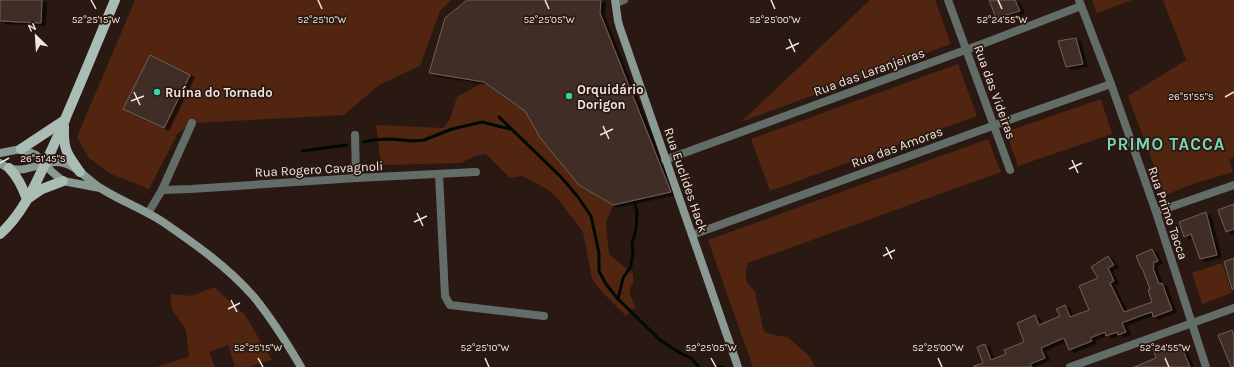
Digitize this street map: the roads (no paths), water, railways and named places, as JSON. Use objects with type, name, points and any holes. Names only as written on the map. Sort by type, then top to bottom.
[{"type":"main road","points":[[0,234],[8,227],[27,199],[45,163],[115,0]]},
{"type":"main road","points":[[21,149],[64,120]]},
{"type":"main road","points":[[64,120],[63,142],[68,155],[80,172]]},
{"type":"main road","points":[[5,166],[16,175],[27,199]]},
{"type":"main road","points":[[27,199],[42,189],[63,181]]},
{"type":"street","name":"Rua das Videiras","points":[[948,0],[1010,170]]},
{"type":"street","name":"Rua Euclides Hack","points":[[618,1],[618,21],[738,367]]},
{"type":"street","name":"Rua das Laranjeiras","points":[[665,160],[966,50],[1080,3]]},
{"type":"street","name":"Rua Primo Tacca","points":[[1080,3],[1111,84],[1156,212],[1206,367]]},
{"type":"street","name":"Rua das Amoras","points":[[692,235],[1111,84]]},
{"type":"street","points":[[148,213],[162,190],[192,123]]},
{"type":"street","points":[[355,134],[356,178]]},
{"type":"street","points":[[0,154],[21,149],[36,155],[45,163],[51,172],[63,181],[101,188]]},
{"type":"street","points":[[5,166],[22,169],[45,163],[56,162],[68,164],[101,188],[148,213],[202,250],[230,273],[253,297],[278,329],[301,367]]},
{"type":"street","name":"Rua Rogero Cavagnoli","points":[[162,190],[476,172]]},
{"type":"street","points":[[439,174],[444,296],[450,305],[544,316]]},
{"type":"street","points":[[1156,212],[1234,185]]},
{"type":"street","points":[[1070,367],[1234,308]]},
{"type":"waterway","points":[[499,117],[561,177],[578,197],[591,216],[599,253],[599,271],[606,284],[618,299],[660,340],[691,358],[699,367]]},
{"type":"waterway","points":[[364,142],[391,139],[413,141],[424,140],[452,129],[482,122],[510,129]]},
{"type":"waterway","points":[[302,151],[347,145]]},
{"type":"waterway","points":[[618,299],[623,278],[631,266],[633,252],[632,244],[636,230],[637,212],[633,197]]},
{"type":"waterway","points":[[716,367],[724,367]]},
{"type":"place","name":"Ruína do Tornado","points":[[157,92]]},
{"type":"place","name":"Orquidário Dorigon","points":[[569,96]]},
{"type":"district","name":"PRIMO TACCA","points":[[1166,144]]}]
